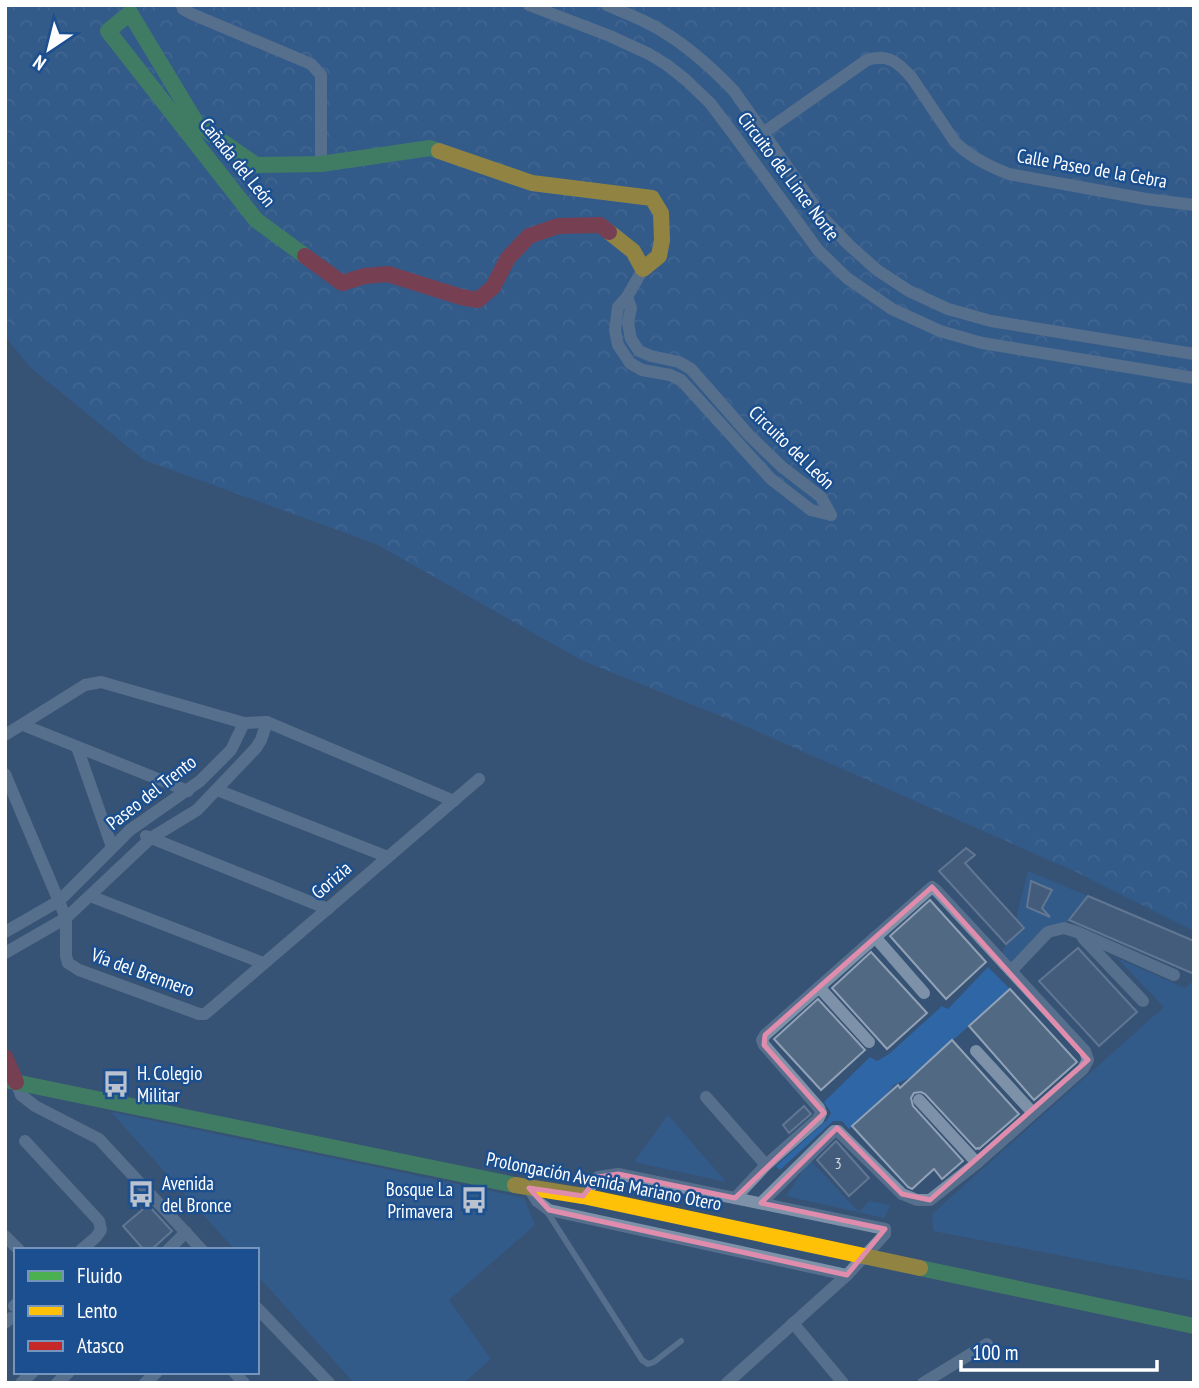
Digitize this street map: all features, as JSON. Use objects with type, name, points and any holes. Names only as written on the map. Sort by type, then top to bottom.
[{"type":"street","points":[[182,5],[183,9],[192,14],[311,64],[321,75],[321,164]]},
{"type":"street","name":"Circuito del Lince Norte","points":[[529,5],[649,54],[686,80],[710,103],[818,250],[847,278],[892,309],[940,331],[982,343],[1194,378]]},
{"type":"street","name":"Circuito del Lince Norte","points":[[607,5],[659,29],[699,57],[734,91],[823,218],[877,270],[909,291],[948,309],[991,321],[1194,354]]},
{"type":"street","name":"Cañada del León","points":[[130,13],[197,124],[256,165],[321,164],[430,148],[532,183],[652,198],[661,213],[662,240],[659,256],[643,268],[633,251],[600,225],[558,226],[529,236],[508,258],[493,286],[478,300],[461,298],[388,274],[365,276],[342,283],[256,220],[108,31],[130,13]]},
{"type":"street","name":"Calle Paseo de la Cebra","points":[[763,133],[867,60],[880,57],[895,62],[904,69],[955,142],[990,167],[1009,174],[1194,205]]},
{"type":"street","name":"Circuito del León","points":[[627,297],[631,308],[628,323],[631,339],[639,351],[679,362],[691,369],[773,459],[821,497],[831,515],[811,510],[771,480],[681,380],[670,375],[642,370],[630,363],[618,345],[615,330],[618,307],[627,297],[643,268]]},
{"type":"street","points":[[5,735],[85,685],[101,682],[244,723],[267,722],[454,801]]},
{"type":"street","name":"Paseo del Trento","points":[[5,953],[66,918],[150,838],[197,810],[256,748],[267,722]]},
{"type":"street","name":"Paseo del Trento","points":[[5,932],[59,901],[130,830],[188,791],[231,750],[244,723]]},
{"type":"street","points":[[23,724],[188,791]]},
{"type":"street","points":[[77,747],[112,847]]},
{"type":"street","points":[[5,774],[66,918]]},
{"type":"street","name":"Gorizia","points":[[208,1012],[479,779]]},
{"type":"street","points":[[216,790],[388,857]]},
{"type":"street","points":[[130,830],[328,909]]},
{"type":"street","points":[[735,1198],[766,1165],[818,1119],[821,1113],[820,1108],[762,1040],[765,1035],[932,887],[1085,1051],[1088,1060],[1083,1069],[977,1163],[930,1200],[917,1200],[902,1194],[842,1133],[834,1131],[761,1203]]},
{"type":"street","points":[[90,896],[263,963]]},
{"type":"street","name":"Vía del Brennero","points":[[66,918],[68,963],[79,970],[200,1013],[208,1012]]},
{"type":"street","points":[[1011,971],[1048,932],[1064,928],[1174,975]]},
{"type":"street","points":[[1077,932],[1143,1001]]},
{"type":"street","points":[[875,937],[924,993]]},
{"type":"street","points":[[819,987],[869,1041]]},
{"type":"street","points":[[976,1051],[1033,1113]]},
{"type":"street","points":[[5,1058],[11,1081],[21,1096],[99,1139],[200,1248]]},
{"type":"street","name":"Prolongación Avenida Mariano Otero","points":[[11,1081],[529,1188],[583,1196],[1194,1325]]},
{"type":"street","points":[[706,1097],[766,1165]]},
{"type":"street","points":[[919,1100],[977,1163]]},
{"type":"street","points":[[25,1141],[99,1221],[101,1230],[83,1248]]},
{"type":"street","points":[[583,1196],[597,1177],[618,1174],[885,1229],[886,1234],[847,1275],[727,1383]]},
{"type":"street","points":[[529,1188],[532,1195],[549,1210],[847,1275]]},
{"type":"street","points":[[170,1248],[186,1232]]},
{"type":"street","points":[[259,1310],[329,1383]]},
{"type":"street","points":[[793,1323],[843,1383]]},
{"type":"street","points":[[923,1383],[987,1344]]},
{"type":"lane","points":[[543,1206],[642,1360],[648,1364],[654,1362],[681,1341]]},
{"type":"highlighted area","points":[[932,887],[1088,1060],[930,1200],[902,1194],[837,1128],[761,1203],[885,1229],[847,1275],[549,1210],[529,1188],[583,1196],[598,1177],[618,1174],[735,1198],[824,1113],[764,1045],[765,1035]]},
{"type":"green space","points":[[5,5],[1194,5],[1194,931],[1074,871],[738,723],[581,660],[376,544],[144,460],[30,367],[5,336]]},
{"type":"green space","points":[[1028,871],[1088,896],[1069,920],[1007,966],[1000,959],[1006,944],[1023,928],[1016,919]]},
{"type":"green space","points":[[1117,958],[1185,988],[1194,980],[1194,1281],[933,1231],[932,1214],[1164,1007]]},
{"type":"green space","points":[[988,967],[1010,989],[912,1077],[894,1085],[877,1106],[849,1129],[842,1121],[833,1121],[780,1170],[776,1166],[828,1119],[831,1113],[824,1102],[870,1057],[877,1061],[889,1054],[942,1006],[948,1009]]},
{"type":"green space","points":[[111,1112],[524,1198],[535,1225],[449,1300],[491,1359],[464,1383],[354,1383],[259,1277],[259,1248],[233,1248]]},
{"type":"green space","points":[[668,1115],[726,1182],[634,1162]]},
{"type":"green space","points":[[810,1160],[859,1212],[869,1201],[890,1205],[884,1218],[786,1196]]},
{"type":"building","points":[[966,848],[975,855],[965,863],[1024,928],[1006,944],[939,871]]},
{"type":"building","points":[[1031,881],[1052,890],[1042,908],[1050,917],[1027,907]]},
{"type":"building","points":[[1088,896],[1194,941],[1194,974],[1069,920]]},
{"type":"building","points":[[930,900],[986,962],[946,999],[890,936]]},
{"type":"building","points":[[1078,948],[1137,1012],[1099,1046],[1039,981]]},
{"type":"building","points":[[871,952],[927,1013],[887,1049],[832,988]]},
{"type":"building","points":[[1010,989],[1077,1062],[1034,1100],[969,1026]]},
{"type":"building","points":[[818,999],[865,1050],[821,1090],[774,1039]]},
{"type":"building","points":[[952,1040],[1019,1114],[976,1149],[925,1094],[914,1093],[911,1098],[913,1106],[963,1161],[942,1179],[934,1169],[912,1189],[852,1126],[898,1085],[900,1088]]},
{"type":"building","points":[[804,1106],[811,1114],[789,1133],[783,1125]]},
{"type":"building","points":[[836,1141],[869,1178],[849,1196],[817,1160]]},
{"type":"building","points":[[148,1205],[172,1231],[153,1248],[142,1248],[123,1226]]},
{"type":"traffic: fast","points":[[130,13],[197,124],[256,165],[321,164],[430,148],[439,151]]},
{"type":"traffic: fast","points":[[130,13],[108,31],[256,220],[305,256]]},
{"type":"traffic: fast","points":[[5,1080],[515,1185]]},
{"type":"traffic: fast","points":[[920,1268],[1194,1326]]},
{"type":"traffic: slow","points":[[439,151],[532,183],[652,198],[661,213],[662,240],[659,256],[643,269],[633,251],[609,232]]},
{"type":"traffic: slow","points":[[515,1185],[583,1196],[920,1268]]},
{"type":"traffic: jam","points":[[305,256],[342,283],[365,276],[388,274],[478,300],[493,287],[508,258],[529,236],[558,226],[600,225],[609,232]]},
{"type":"traffic: jam","points":[[5,1057],[16,1082]]},
{"type":"place","name":"H. Colegio Militar","points":[[116,1084]]},
{"type":"place","name":"Avenida del Bronce","points":[[141,1194]]},
{"type":"place","name":"Bosque La Primavera","points":[[474,1200]]}]
